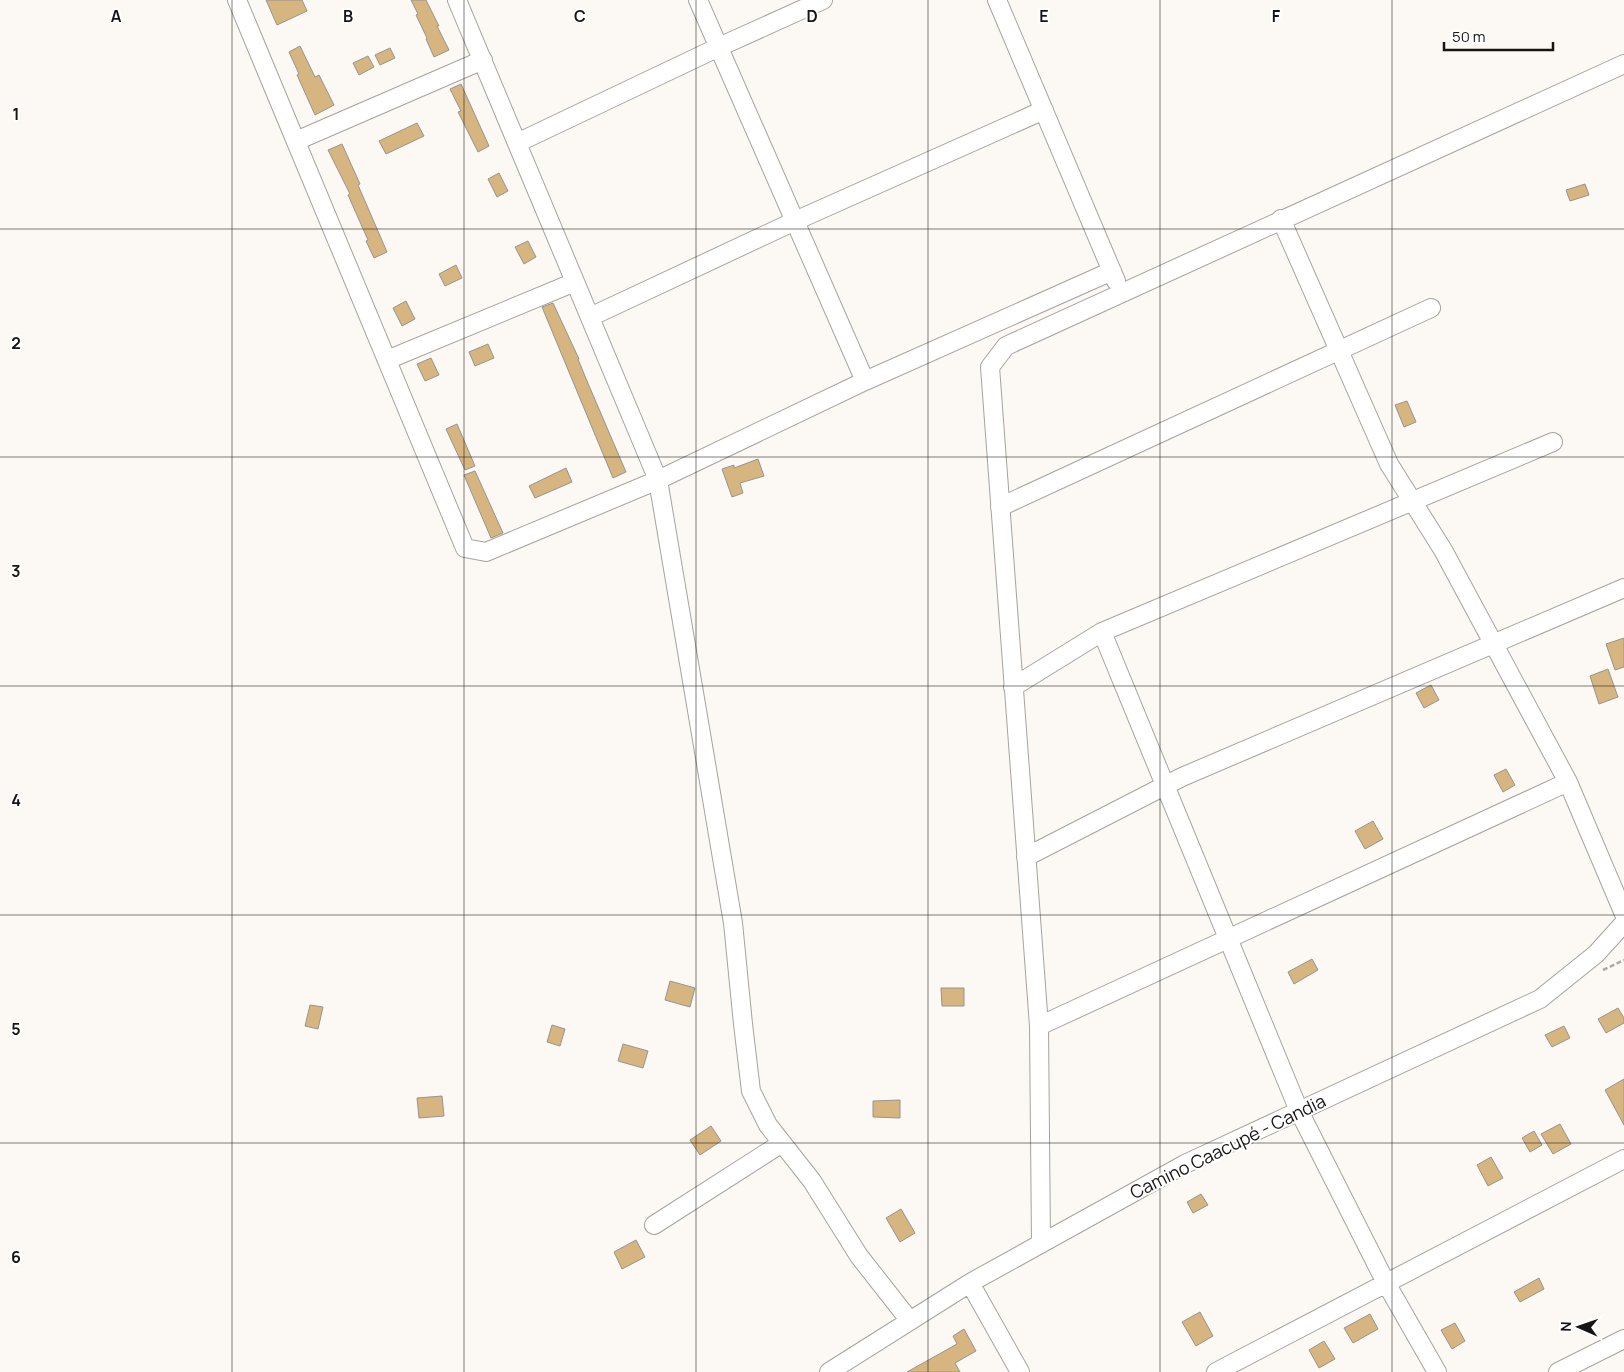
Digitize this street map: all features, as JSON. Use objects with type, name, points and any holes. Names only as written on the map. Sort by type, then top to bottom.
[{"type":"street","points":[[237,0],[464,548],[486,552],[658,480],[865,382],[1112,271]]},
{"type":"street","points":[[457,0],[658,480],[733,923],[751,1091],[768,1125],[812,1181],[859,1256],[910,1320]]},
{"type":"street","points":[[698,0],[865,382]]},
{"type":"street","points":[[517,143],[823,0]]},
{"type":"street","points":[[997,0],[1121,293]]},
{"type":"street","points":[[296,141],[482,60]]},
{"type":"street","points":[[1041,1244],[1039,1026],[990,367],[1006,346],[1624,64]]},
{"type":"street","points":[[590,317],[795,221],[1044,110]]},
{"type":"street","points":[[1281,219],[1389,464],[1443,550],[1568,782],[1624,914]]},
{"type":"street","points":[[387,360],[575,282]]},
{"type":"street","points":[[1000,507],[1431,308]]},
{"type":"street","points":[[1014,687],[1102,632],[1553,442]]},
{"type":"street","points":[[1026,858],[1166,786],[1624,588]]},
{"type":"street","points":[[1102,632],[1300,1111],[1386,1283],[1437,1372]]},
{"type":"street","points":[[1039,1026],[1568,782]]},
{"type":"street","name":"Camino Caacupé - Candia","points":[[829,1372],[970,1283],[1185,1164],[1540,999],[1596,954],[1624,923]]},
{"type":"street","points":[[654,1225],[782,1143]]},
{"type":"street","points":[[1216,1372],[1624,1159]]},
{"type":"street","points":[[970,1283],[1020,1372]]},
{"type":"street","points":[[1558,1372],[1624,1339]]},
{"type":"building","points":[[266,0],[302,0],[307,11],[277,25]]},
{"type":"building","points":[[411,0],[426,0],[449,50],[434,57]]},
{"type":"building","points":[[300,46],[315,77],[319,75],[334,105],[315,115],[289,52]]},
{"type":"building","points":[[390,48],[395,58],[380,65],[375,55]]},
{"type":"building","points":[[368,56],[374,67],[359,75],[353,63]]},
{"type":"building","points":[[461,84],[489,146],[478,152],[458,112],[461,111],[450,89]]},
{"type":"building","points":[[417,123],[424,136],[386,154],[379,141]]},
{"type":"building","points":[[342,144],[387,252],[374,258],[348,195],[350,194],[328,150]]},
{"type":"building","points":[[499,173],[508,191],[497,197],[488,179]]},
{"type":"building","points":[[1585,184],[1589,195],[1570,201],[1566,190]]},
{"type":"building","points":[[528,241],[536,257],[524,264],[515,247]]},
{"type":"building","points":[[456,265],[462,278],[445,286],[439,274]]},
{"type":"building","points":[[406,301],[415,319],[402,326],[393,308]]},
{"type":"building","points":[[553,303],[579,359],[626,472],[613,478],[542,307]]},
{"type":"building","points":[[488,344],[494,358],[475,366],[469,352]]},
{"type":"building","points":[[431,358],[439,375],[425,381],[417,364]]},
{"type":"building","points":[[1407,401],[1416,422],[1404,427],[1395,405]]},
{"type":"building","points":[[457,424],[475,466],[465,470],[446,429]]},
{"type":"building","points":[[758,459],[764,476],[740,483],[743,493],[732,497],[722,469],[734,465],[734,468]]},
{"type":"building","points":[[566,468],[572,482],[535,498],[529,486]]},
{"type":"building","points":[[475,471],[503,533],[491,538],[464,475]]},
{"type":"building","points":[[1624,638],[1624,667],[1615,670],[1606,644]]},
{"type":"building","points":[[1608,669],[1618,697],[1599,704],[1590,676]]},
{"type":"building","points":[[1431,685],[1439,700],[1424,708],[1416,693]]},
{"type":"building","points":[[1506,769],[1515,785],[1503,792],[1494,775]]},
{"type":"building","points":[[1373,821],[1383,839],[1365,849],[1355,831]]},
{"type":"building","points":[[1312,959],[1318,970],[1294,984],[1288,972]]},
{"type":"building","points":[[670,981],[695,988],[690,1007],[665,1000]]},
{"type":"building","points":[[941,988],[964,988],[964,1006],[942,1006]]},
{"type":"building","points":[[310,1005],[323,1007],[318,1029],[305,1026]]},
{"type":"building","points":[[1618,1008],[1624,1018],[1624,1023],[1606,1033],[1598,1019]]},
{"type":"building","points":[[552,1025],[565,1029],[560,1046],[547,1042]]},
{"type":"building","points":[[1564,1026],[1570,1038],[1552,1047],[1545,1035]]},
{"type":"building","points":[[623,1044],[648,1051],[643,1068],[618,1061]]},
{"type":"building","points":[[1624,1079],[1624,1125],[1605,1090]]},
{"type":"building","points":[[442,1096],[444,1116],[419,1118],[417,1098]]},
{"type":"building","points":[[900,1100],[900,1118],[873,1117],[873,1101]]},
{"type":"building","points":[[1560,1124],[1571,1144],[1553,1154],[1541,1134]]},
{"type":"building","points":[[711,1126],[721,1141],[700,1155],[690,1140]]},
{"type":"building","points":[[1534,1131],[1542,1145],[1530,1152],[1522,1138]]},
{"type":"building","points":[[1491,1157],[1503,1178],[1488,1186],[1477,1165]]},
{"type":"building","points":[[1201,1194],[1208,1205],[1193,1213],[1187,1202]]},
{"type":"building","points":[[901,1209],[915,1233],[900,1242],[886,1218]]},
{"type":"building","points":[[636,1240],[645,1257],[622,1269],[614,1252]]},
{"type":"building","points":[[1539,1278],[1544,1289],[1520,1302],[1514,1292]]},
{"type":"building","points":[[1200,1312],[1213,1336],[1196,1346],[1182,1322]]},
{"type":"building","points":[[1370,1314],[1378,1329],[1353,1343],[1344,1328]]},
{"type":"building","points":[[1455,1323],[1465,1341],[1452,1349],[1441,1330]]},
{"type":"building","points":[[964,1329],[976,1351],[955,1363],[960,1372],[907,1372],[957,1344],[953,1336]]},
{"type":"building","points":[[1324,1341],[1335,1359],[1319,1368],[1309,1350]]}]
